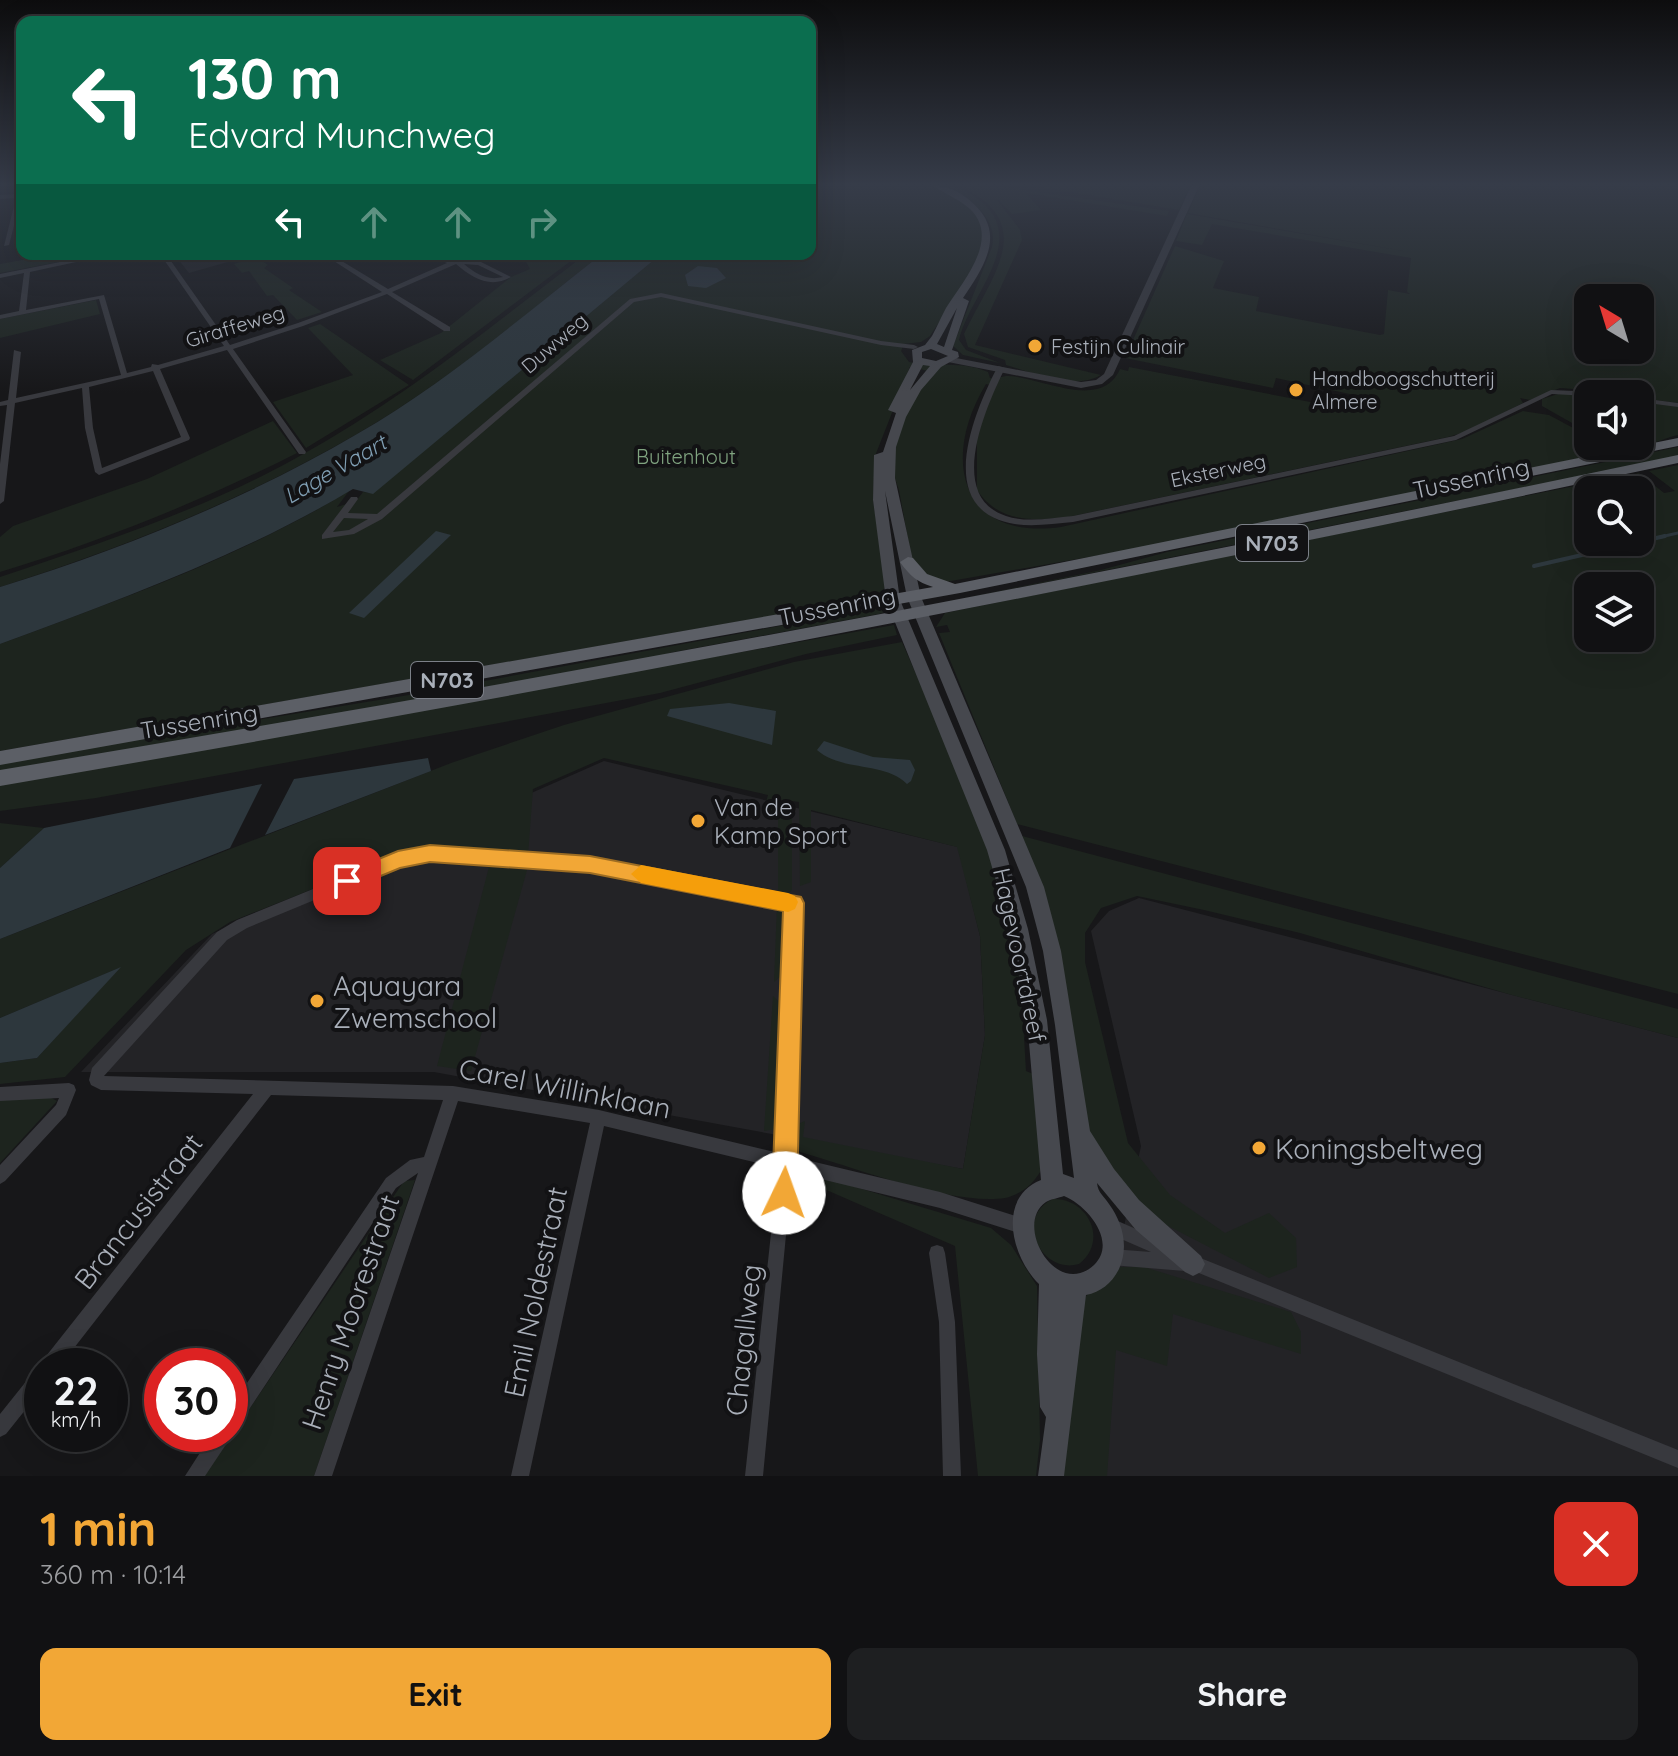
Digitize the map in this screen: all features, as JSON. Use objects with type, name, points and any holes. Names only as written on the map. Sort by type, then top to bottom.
[{"type":"highway","name":"Tussenring","points":[[0,758],[914,597],[1678,442]]},
{"type":"highway","name":"Tussenring","points":[[0,778],[347,720],[900,618],[1678,459]]},
{"type":"highway","points":[[908,562],[922,578],[960,588]]},
{"type":"main road","points":[[887,442],[920,351],[968,287],[984,255]]},
{"type":"main road","points":[[887,442],[900,416],[937,365],[952,354],[968,287]]},
{"type":"main road","points":[[920,351],[952,354]]},
{"type":"main road","points":[[920,351],[937,365]]},
{"type":"main road","name":"Hagevoortdreef","points":[[887,442],[889,478],[914,597],[1035,887],[1052,951],[1065,1025],[1087,1193]]},
{"type":"main road","name":"Hagevoortdreef","points":[[887,442],[877,479],[893,600],[996,850],[1019,929],[1037,1020],[1053,1186]]},
{"type":"main road","points":[[1076,1127],[1102,1175],[1136,1217],[1193,1264]]},
{"type":"main road","points":[[1064,1185],[1087,1193],[1105,1213],[1111,1226],[1111,1257],[1098,1278],[1063,1283],[1030,1256],[1022,1226],[1031,1199],[1053,1186],[1064,1185]]},
{"type":"main road","points":[[1051,1476],[1063,1283]]},
{"type":"street","points":[[952,354],[1081,385],[1099,382],[1108,375],[1163,255]]},
{"type":"street","points":[[0,276],[82,260]]},
{"type":"street","points":[[167,260],[302,452]]},
{"type":"street","points":[[336,260],[447,329]]},
{"type":"street","name":"Giraffeweg","points":[[4,403],[228,345],[386,291],[458,260]]},
{"type":"street","points":[[461,260],[479,278],[497,282],[508,277],[479,263],[465,260]]},
{"type":"street","points":[[22,313],[27,272]]},
{"type":"street","name":"Duwweg","points":[[354,499],[325,537],[351,532],[379,517],[632,300],[661,295],[920,351]]},
{"type":"street","points":[[0,317],[102,296],[124,374]]},
{"type":"street","points":[[0,501],[4,403],[17,352]]},
{"type":"street","points":[[85,384],[89,428],[99,472],[186,438],[155,366]]},
{"type":"street","name":"Eksterweg","points":[[1001,368],[975,422],[970,482],[974,496],[987,510],[1005,520],[1029,524],[1073,519],[1456,438],[1551,392],[1574,393]]},
{"type":"street","points":[[1654,402],[1678,405]]},
{"type":"street","points":[[342,515],[379,517]]},
{"type":"street","name":"Chagallweg","points":[[97,1073],[222,936],[242,924],[398,860],[420,855],[590,865],[793,903],[786,1161],[754,1476]]},
{"type":"street","name":"Carel Willinklaan","points":[[97,1073],[96,1080],[101,1083],[453,1093],[599,1117],[940,1200],[1022,1226]]},
{"type":"street","name":"Brancusistraat","points":[[63,1348],[268,1087]]},
{"type":"street","points":[[0,1094],[62,1088],[69,1090],[69,1097],[61,1110],[0,1176]]},
{"type":"street","name":"Henry Moorestraat","points":[[323,1476],[453,1093]]},
{"type":"street","name":"Emil Noldestraat","points":[[520,1476],[599,1117]]},
{"type":"street","points":[[248,1396],[391,1183],[415,1165],[427,1165]]},
{"type":"street","points":[[1111,1226],[1193,1264],[1678,1459]]},
{"type":"street","points":[[937,1253],[947,1322],[952,1476]]},
{"type":"street","points":[[1111,1257],[1193,1264]]},
{"type":"street","points":[[0,1428],[24,1398]]},
{"type":"street","points":[[194,1476],[211,1452]]},
{"type":"shaded area","points":[[179,260],[235,260],[189,273]]},
{"type":"shaded area","points":[[604,761],[958,847],[980,936],[985,1035],[963,1169],[434,1072],[81,1072],[212,934]]},
{"type":"shaded area","points":[[1139,898],[1678,1038],[1678,1476],[1097,1476],[1112,1283],[1141,1146],[1091,931],[1109,911]]},
{"type":"green space","name":"Buitenhout","points":[[816,255],[980,255],[969,277],[930,336],[921,342],[904,344],[901,351],[909,362],[968,366],[988,372],[990,378],[1008,376],[1085,390],[1111,382],[1120,369],[1128,371],[1129,367],[1352,410],[1354,395],[1276,378],[1273,388],[1125,358],[1171,255],[1204,255],[1224,261],[1213,288],[1259,297],[1256,311],[1380,335],[1384,334],[1388,290],[1410,294],[1407,292],[1411,258],[1393,255],[1678,255],[1678,403],[1654,400],[1654,380],[1574,380],[1574,389],[1560,388],[1530,400],[1520,398],[1523,403],[1465,432],[1448,437],[1068,517],[1030,519],[996,509],[977,490],[977,430],[995,386],[986,384],[972,412],[964,440],[963,465],[968,488],[981,507],[1000,521],[1027,528],[1061,527],[1462,439],[1523,411],[1549,415],[1574,428],[1574,460],[1580,460],[1146,547],[945,582],[933,580],[912,561],[899,490],[890,464],[906,410],[933,372],[910,367],[875,456],[873,500],[886,587],[873,598],[0,751],[0,644],[222,557],[266,537],[349,491],[337,507],[356,501],[363,492],[373,493],[654,260],[816,260]]},
{"type":"green space","points":[[989,255],[997,255],[959,340],[966,350],[1000,363],[963,355],[953,346]]},
{"type":"green space","points":[[1001,255],[1015,255],[975,345],[1101,375],[1078,381],[1054,379],[1006,365],[1005,360],[968,347],[964,334],[996,272]]},
{"type":"green space","points":[[22,260],[69,260],[0,273],[0,264]]},
{"type":"green space","points":[[260,260],[268,265],[264,268],[293,288],[289,290],[322,312],[297,320],[273,295],[267,296],[249,271],[242,273],[234,264]]},
{"type":"green space","points":[[572,260],[413,380],[380,360],[441,333],[511,277],[530,269],[526,262]]},
{"type":"green space","points":[[578,260],[594,260],[421,394],[315,458],[227,501],[137,539],[0,587],[0,577],[114,538],[263,476],[374,411]]},
{"type":"green space","points":[[96,300],[100,314],[0,338],[0,319]]},
{"type":"green space","points":[[320,324],[409,385],[306,448],[273,402],[353,375],[308,328]]},
{"type":"green space","points":[[1558,394],[1574,394],[1574,424],[1542,406],[1542,399]]},
{"type":"green space","points":[[1654,403],[1678,406],[1678,435],[1654,442]]},
{"type":"green space","points":[[273,421],[297,453],[151,519],[0,572],[0,537],[13,526],[147,479]]},
{"type":"green space","points":[[1678,447],[1678,457],[930,605],[1101,570],[1167,552],[1615,460],[1654,460],[1654,452]]},
{"type":"green space","points":[[1678,465],[1678,994],[1017,824],[939,633],[950,632],[947,625],[936,627],[945,613],[1574,486],[1574,556],[1654,556],[1654,485],[1664,493],[1675,491],[1649,471]]},
{"type":"green space","points":[[887,606],[891,610],[879,614],[674,652],[626,665],[0,773],[0,762],[409,695]]},
{"type":"green space","points":[[894,625],[897,635],[806,654],[660,693],[96,798],[0,811],[0,784]]},
{"type":"green space","points":[[902,642],[989,841],[1019,951],[1026,1071],[1033,1074],[1042,1168],[1032,1183],[1017,1194],[983,1199],[931,1191],[800,1152],[794,1145],[793,1126],[805,1121],[803,1137],[963,1169],[985,1035],[980,936],[957,847],[811,810],[811,882],[800,886],[799,802],[792,801],[792,890],[778,893],[778,819],[764,809],[768,795],[604,758],[533,789],[528,855],[429,848],[390,858],[230,922],[186,950],[65,1077],[0,1084],[0,1063],[37,1058],[119,968],[0,1018],[0,939],[451,763],[564,725],[794,662]]},
{"type":"green space","points":[[0,823],[44,828],[0,868]]},
{"type":"green space","points":[[1022,836],[1678,1009],[1678,1038],[1512,995],[1300,933],[1204,910],[1137,896],[1101,908],[1085,933],[1085,962],[1128,1143],[1170,1195],[1225,1233],[1269,1213],[1296,1238],[1297,1267],[1269,1278],[1141,1212],[1088,1137]]},
{"type":"green space","points":[[489,867],[527,870],[471,1071],[437,1066]]},
{"type":"green space","points":[[777,905],[786,912],[784,973],[774,982]]},
{"type":"green space","points":[[773,996],[784,1006],[776,1129],[764,1131]]},
{"type":"green space","points":[[48,1096],[57,1101],[0,1163],[0,1100]]},
{"type":"green space","points":[[809,1173],[991,1228],[1011,1245],[1037,1286],[1040,1440],[1036,1476],[978,1476],[955,1246],[808,1182]]},
{"type":"green space","points":[[415,1180],[314,1476],[204,1476],[220,1452],[248,1452],[248,1411],[404,1181]]},
{"type":"green space","points":[[1053,1199],[1076,1206],[1090,1222],[1093,1244],[1079,1264],[1065,1265],[1053,1261],[1043,1253],[1037,1242],[1035,1218],[1041,1207]]},
{"type":"green space","points":[[1120,1267],[1144,1267],[1291,1312],[1301,1332],[1301,1354],[1173,1314],[1167,1366],[1116,1350],[1107,1476],[1061,1476],[1078,1317],[1086,1296]]},
{"type":"water","name":"Lage Vaart","points":[[594,260],[654,260],[373,494],[353,489],[224,555],[135,593],[0,644],[0,587],[138,539],[272,480],[390,414],[482,348]]},
{"type":"water","points":[[698,266],[717,268],[726,278],[706,288],[688,286],[685,275]]},
{"type":"water","points":[[436,531],[451,535],[364,618],[349,613]]},
{"type":"water","points":[[729,703],[776,711],[772,745],[667,716],[670,709]]},
{"type":"water","points":[[824,741],[873,757],[910,760],[915,770],[911,781],[907,784],[887,772],[827,757],[817,750]]},
{"type":"water","points":[[428,758],[431,771],[265,835],[294,779]]},
{"type":"water","points":[[262,784],[230,848],[0,939],[0,868],[44,828]]},
{"type":"water","points":[[121,967],[37,1058],[0,1063],[0,1018]]},
{"type":"waterway","points":[[1656,538],[1678,533]]},
{"type":"waterway","points":[[1534,566],[1665,536]]},
{"type":"slow traffic","points":[[641,874],[788,902]]},
{"type":"place","name":"Festijn Culinair","points":[[1035,346]]},
{"type":"place","name":"Handboogschutterij Almere","points":[[1296,390]]},
{"type":"place","name":"Van de Kamp Sport","points":[[698,821]]},
{"type":"place","name":"Aquayara Zwemschool","points":[[317,1001]]},
{"type":"place","name":"Koningsbeltweg","points":[[1259,1148]]},
{"type":"route","points":[[347,881],[398,860],[430,854],[590,865],[793,903],[784,1193]]}]
